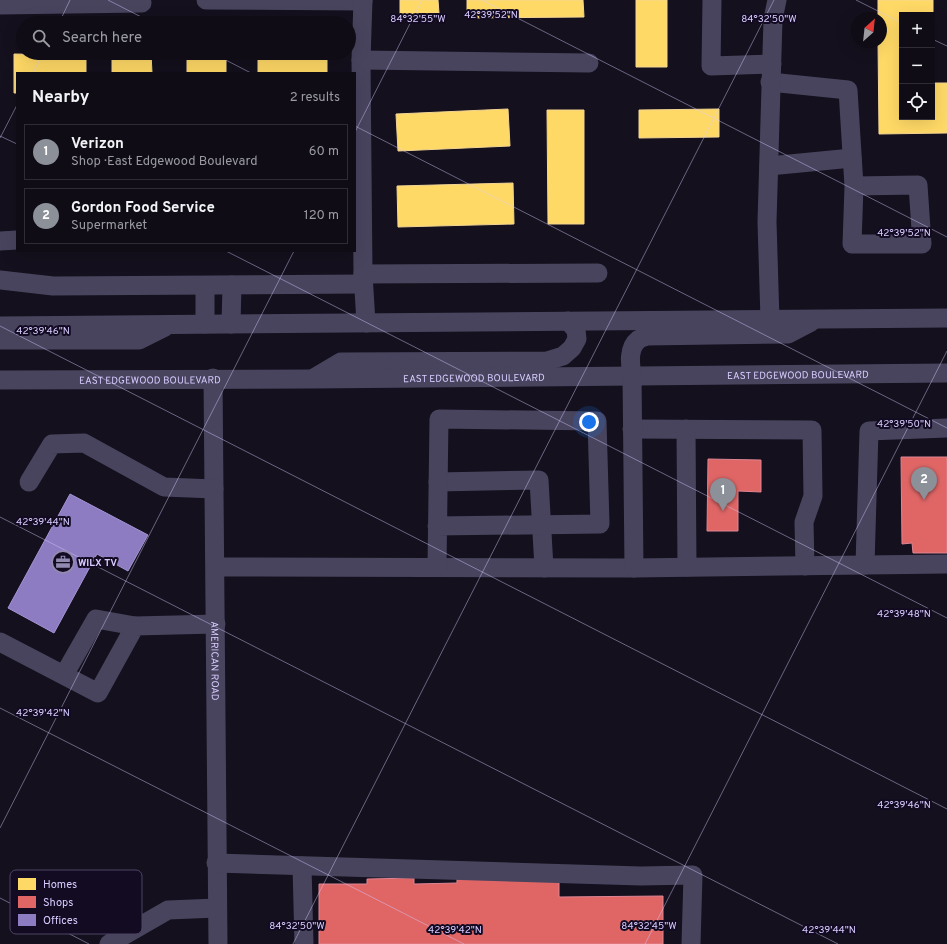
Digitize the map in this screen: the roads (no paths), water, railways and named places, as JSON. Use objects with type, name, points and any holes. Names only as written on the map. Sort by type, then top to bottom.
[{"type":"street","points":[[206,0],[363,1],[359,237],[366,323]]},
{"type":"street","points":[[712,0],[711,66],[771,73],[848,90],[854,186],[852,244],[922,244],[918,185],[854,186]]},
{"type":"street","points":[[770,320],[767,222],[773,19],[777,0]]},
{"type":"street","points":[[0,5],[142,3]]},
{"type":"street","points":[[362,60],[589,63]]},
{"type":"street","points":[[769,166],[852,158]]},
{"type":"street","points":[[0,241],[16,240]]},
{"type":"street","points":[[0,280],[53,286],[205,286],[363,279],[598,273]]},
{"type":"street","points":[[231,324],[232,285]]},
{"type":"street","points":[[205,286],[205,324]]},
{"type":"street","points":[[0,326],[947,318]]},
{"type":"street","points":[[634,568],[632,375],[630,359],[632,349],[637,340],[647,336],[788,334],[814,320]]},
{"type":"street","points":[[312,379],[341,362],[547,361],[563,356],[572,348],[577,339],[576,330],[568,321]]},
{"type":"street","points":[[0,340],[139,340],[170,324]]},
{"type":"street","name":"EAST EDGEWOOD BOULEVARD","points":[[0,380],[213,378],[312,379],[947,373]]},
{"type":"street","name":"AMERICAN ROAD","points":[[213,378],[216,567],[216,863],[218,944]]},
{"type":"street","points":[[437,526],[600,524],[597,421],[439,419],[437,526],[437,567]]},
{"type":"street","points":[[865,565],[869,431],[947,428]]},
{"type":"street","points":[[632,429],[812,430],[814,496],[804,522],[806,566]]},
{"type":"street","points":[[686,429],[687,567]]},
{"type":"street","points":[[30,482],[52,444],[84,443],[164,487],[214,489]]},
{"type":"street","points":[[438,482],[539,480],[544,568]]},
{"type":"street","points":[[216,567],[634,568],[947,564]]},
{"type":"street","points":[[64,675],[96,619],[135,626],[216,624]]},
{"type":"street","points":[[0,642],[98,693],[135,626]]},
{"type":"street","points":[[216,863],[641,876],[693,875],[691,944]]},
{"type":"street","points":[[302,866],[304,944]]},
{"type":"street","points":[[142,925],[168,910],[217,908]]},
{"type":"street","points":[[109,944],[126,934]]},
{"type":"place","name":"Gordon Food Service","points":[[924,500]]},
{"type":"place","name":"Verizon","points":[[723,511]]},
{"type":"place","name":"WILX TV","points":[[63,562]]}]
